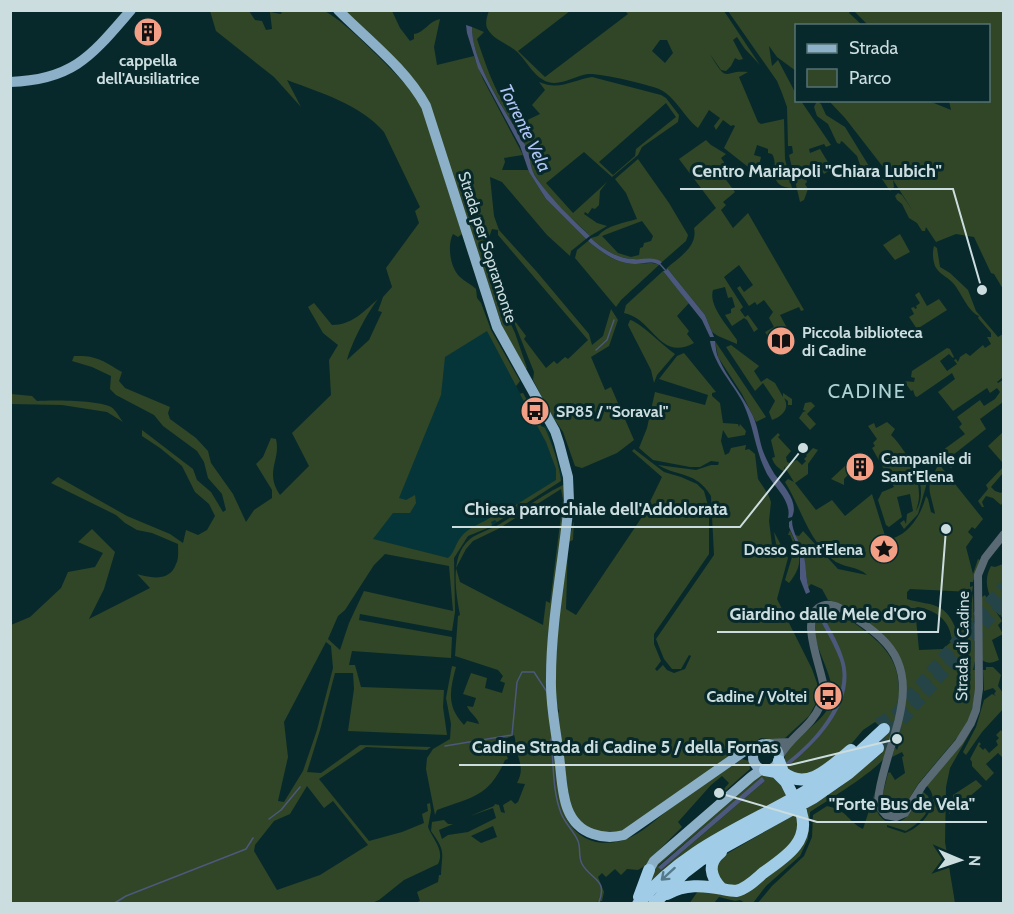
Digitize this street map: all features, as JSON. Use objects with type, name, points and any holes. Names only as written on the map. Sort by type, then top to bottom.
[{"type":"highway","points":[[636,903],[684,860],[710,842],[825,780],[843,767],[881,727],[813,778],[798,781],[786,779],[758,762]]},
{"type":"highway","points":[[654,903],[684,873],[701,860],[822,792],[878,748]]},
{"type":"highway","points":[[654,903],[674,890],[685,887],[701,886],[731,891],[742,889],[795,849],[802,834],[803,820],[780,758]]},
{"type":"highway","points":[[722,889],[712,876],[711,867],[714,859],[773,820]]},
{"type":"highway","points":[[636,903],[649,870]]},
{"type":"main road","points":[[10,82],[46,78],[82,62],[106,40],[130,10]]},
{"type":"main road","name":"Strada per Sopramonte","points":[[338,10],[402,73],[421,96],[432,118],[494,320],[555,431],[563,454],[569,501],[550,679],[564,796],[571,817],[579,827],[593,834],[608,838],[624,835],[746,750],[758,762]]},
{"type":"main road","points":[[649,870],[654,861],[751,777],[758,762],[761,744],[769,744],[778,749],[780,758],[775,767],[758,762]]},
{"type":"street","name":"Strada di Cadine","points":[[780,758],[789,742],[818,711],[822,701],[823,685],[810,623],[811,616],[817,609],[832,604],[881,638],[900,667],[903,677],[903,697],[878,801],[880,808],[890,817],[900,816],[908,809],[932,773],[964,736],[974,716],[979,689],[978,575],[985,558],[1004,534]]},
{"type":"street","points":[[769,744],[789,742]]},
{"type":"shaded area","points":[[466,25],[472,27],[478,58],[501,105],[525,145],[534,175],[555,202],[590,236],[586,239],[546,199],[529,172],[520,146],[478,68]]},
{"type":"shaded area","points":[[591,238],[616,255],[662,262],[659,265],[650,262],[635,264],[622,262],[593,245],[588,241]]},
{"type":"shaded area","points":[[667,268],[705,315],[714,337],[710,337],[702,320],[663,271]]},
{"type":"shaded area","points":[[477,298],[491,330],[519,380],[516,386],[520,393],[523,393],[542,426],[547,426],[563,479],[490,527],[468,536],[450,561],[371,543],[445,357],[462,301]]},
{"type":"shaded area","points":[[710,341],[715,341],[717,355],[722,366],[753,416],[765,456],[790,495],[794,506],[792,517],[788,518],[788,506],[767,474],[743,403],[719,366]]},
{"type":"shaded area","points":[[792,520],[804,558],[810,592],[806,594],[800,579],[800,552],[789,527],[789,522]]},
{"type":"shaded area","points":[[821,611],[843,657],[846,673],[845,689],[840,705],[822,734],[785,768],[784,764],[807,744],[828,719],[841,690],[843,675],[840,660],[817,614]]},
{"type":"shaded area","points":[[762,777],[765,781],[661,870],[658,867]]},
{"type":"green space","points":[[210,11],[249,11],[255,20],[262,21],[266,30],[272,29],[270,12],[281,14],[282,11],[324,11],[345,25],[413,92],[420,101],[462,234],[458,237],[453,234],[451,239],[450,256],[454,268],[460,277],[476,289],[477,298],[491,330],[520,381],[516,386],[487,331],[445,357],[441,395],[399,498],[406,500],[415,495],[416,503],[410,513],[393,513],[373,539],[448,558],[468,530],[494,515],[498,516],[556,480],[556,469],[546,442],[520,394],[523,393],[541,426],[545,428],[559,467],[561,481],[497,522],[495,520],[491,522],[490,527],[468,536],[454,558],[455,612],[452,631],[360,614],[359,620],[452,637],[451,658],[352,651],[349,665],[355,665],[361,687],[444,690],[443,707],[447,735],[348,731],[354,689],[353,673],[335,673],[307,772],[321,773],[360,745],[431,747],[427,750],[366,747],[319,779],[369,841],[424,823],[422,814],[428,811],[427,804],[430,803],[428,827],[439,850],[438,864],[404,880],[372,903],[11,903],[11,625],[30,617],[61,588],[68,572],[95,567],[103,553],[78,542],[92,529],[115,552],[104,589],[89,619],[150,588],[137,574],[159,577],[169,574],[178,557],[178,544],[152,533],[137,530],[116,515],[51,483],[58,477],[127,516],[170,534],[183,543],[186,530],[198,535],[207,530],[215,516],[209,504],[195,492],[182,466],[142,436],[142,430],[193,469],[197,480],[211,492],[223,512],[226,510],[222,494],[208,478],[204,462],[197,451],[163,426],[154,415],[116,395],[110,389],[111,376],[72,361],[74,356],[89,357],[105,362],[122,372],[119,381],[125,388],[170,407],[168,413],[170,419],[196,438],[208,451],[211,463],[233,494],[246,522],[254,510],[272,498],[272,490],[256,464],[263,457],[271,438],[276,439],[273,479],[280,495],[309,466],[292,433],[331,395],[329,360],[338,345],[323,333],[308,307],[314,303],[332,325],[346,323],[357,317],[378,299],[360,329],[347,360],[369,340],[382,312],[378,311],[383,297],[392,287],[386,268],[419,223],[415,211],[420,207],[384,132],[374,122],[339,100],[287,80],[301,107],[274,77],[216,31]],"holes":[[[385,554],[449,566],[453,611],[364,591],[349,623],[340,650],[328,639],[338,616],[345,610],[374,565]],[[326,642],[331,646],[333,668],[317,730],[303,771],[284,802],[278,801],[288,757],[284,722]],[[307,786],[324,808],[333,801],[368,845],[320,875],[277,890],[254,851],[255,845],[274,821],[290,814]]]},
{"type":"green space","points":[[343,11],[392,11],[400,28],[410,41],[414,39],[414,34],[440,19],[434,47],[437,65],[474,56],[483,79],[523,155],[504,158],[502,170],[528,170],[546,199],[586,239],[571,251],[570,256],[547,235],[502,182],[490,177],[494,216],[499,230],[589,334],[592,345],[603,336],[611,309],[618,320],[609,346],[591,357],[605,390],[611,387],[634,440],[617,453],[582,468],[575,466],[563,432],[533,380],[534,372],[512,317],[526,336],[524,339],[546,368],[554,361],[557,364],[565,357],[568,359],[588,340],[498,235],[498,230],[492,229],[488,240],[499,268],[504,309],[515,333],[527,368],[525,370],[506,338],[433,116]]},
{"type":"green space","points":[[489,11],[570,11],[518,51],[545,77],[628,14],[625,11],[724,11],[760,65],[737,37],[733,40],[743,59],[735,58],[726,71],[721,70],[710,54],[720,70],[726,74],[748,72],[739,77],[758,122],[761,124],[784,119],[785,159],[792,188],[784,186],[776,179],[774,159],[772,154],[768,153],[768,149],[757,145],[754,155],[761,157],[757,174],[724,148],[735,126],[723,120],[716,130],[714,126],[720,118],[709,110],[698,128],[665,92],[653,87],[594,74],[558,83],[543,80],[516,51],[489,32],[486,24]],"holes":[[[660,40],[667,40],[673,53],[665,63],[652,51]]]},
{"type":"green space","points":[[728,11],[850,11],[849,13],[861,24],[795,24],[795,70],[777,57],[769,46],[772,66],[778,60],[795,92],[795,102],[802,102],[831,145],[826,147],[824,144],[809,149],[810,153],[820,149],[832,169],[824,174],[818,166],[812,171],[812,178],[811,176],[806,179],[805,184],[808,189],[804,200],[800,202],[789,155],[793,153],[792,146],[788,146],[787,107],[782,93],[777,81]]},
{"type":"green space","points":[[854,11],[1003,11],[1003,289],[991,273],[974,237],[956,234],[936,242],[926,227],[925,231],[922,231],[917,223],[909,218],[895,196],[898,193],[913,211],[893,180],[894,187],[890,191],[882,179],[884,176],[890,176],[830,102],[931,102],[951,110],[949,102],[990,102],[990,24],[867,24]]},
{"type":"green space","points":[[472,27],[484,32],[477,39],[489,73],[505,105],[521,123],[540,114],[532,105],[545,90],[539,82],[560,85],[592,77],[661,95],[679,115],[678,122],[642,147],[638,155],[612,177],[584,152],[546,183],[573,213],[607,182],[600,191],[599,205],[595,209],[592,208],[588,214],[585,212],[584,214],[597,223],[607,226],[590,236],[560,207],[540,183],[532,171],[526,148],[485,74],[474,43]],"holes":[[[666,103],[676,117],[636,149],[635,156],[613,175],[599,162]]]},
{"type":"green space","points":[[818,102],[826,115],[845,127],[872,171],[871,174],[860,165],[857,156],[843,142],[837,143],[828,124],[817,116],[814,107]]},
{"type":"green space","points":[[706,140],[726,154],[721,158],[730,171],[724,177],[735,192],[723,202],[726,205],[721,210],[733,228],[748,213],[804,310],[801,311],[799,307],[780,315],[787,328],[767,335],[765,332],[774,327],[769,318],[773,312],[764,300],[757,305],[755,302],[749,306],[737,288],[740,286],[744,292],[753,285],[739,265],[724,277],[743,307],[740,310],[745,317],[748,315],[758,329],[754,332],[744,318],[732,326],[725,315],[731,313],[731,309],[735,307],[732,297],[728,298],[725,287],[713,290],[712,296],[716,309],[737,340],[737,344],[712,332],[705,315],[667,268],[690,246],[693,241],[694,228],[716,208],[679,159]]},
{"type":"green space","points":[[638,159],[688,235],[686,241],[662,262],[616,255],[591,238],[611,227],[637,219],[626,193],[615,179]],"holes":[[[642,221],[653,236],[651,241],[644,243],[640,248],[639,255],[631,257],[618,253],[602,236]]]},
{"type":"green space","points":[[900,234],[910,252],[895,260],[883,245]]},
{"type":"green space","points":[[588,241],[616,260],[659,265],[616,307],[575,258],[577,250]]},
{"type":"green space","points":[[934,246],[937,248],[940,267],[968,290],[976,311],[998,337],[1003,334],[1003,377],[997,382],[1003,380],[1003,402],[980,419],[986,429],[953,455],[951,460],[954,465],[951,468],[939,453],[965,434],[959,427],[962,424],[957,417],[980,400],[984,406],[995,399],[1000,392],[997,388],[990,393],[987,388],[953,411],[938,392],[955,379],[952,373],[917,397],[904,381],[914,382],[915,378],[911,377],[912,371],[947,348],[954,357],[949,354],[940,361],[947,371],[957,364],[954,360],[958,362],[960,357],[966,353],[970,356],[983,345],[985,348],[991,344],[987,337],[991,337],[991,333],[978,318],[979,316],[971,310],[952,282],[935,266]]},
{"type":"green space","points":[[663,271],[689,303],[677,316],[689,331],[687,334],[694,343],[673,347],[664,343],[643,323],[624,313],[626,305]]},
{"type":"green space","points":[[919,292],[927,306],[939,299],[947,310],[917,329],[909,317],[914,314],[911,308],[917,308],[916,306],[920,303],[915,295]]},
{"type":"green space","points":[[630,320],[640,325],[675,354],[657,375],[654,383],[651,370],[628,325]]},
{"type":"green space","points":[[715,341],[766,417],[756,422],[742,394],[718,357]]},
{"type":"green space","points":[[731,345],[759,366],[754,371],[761,382],[767,378],[775,383],[783,397],[783,393],[792,399],[792,405],[788,405],[788,401],[784,398],[786,408],[779,416],[772,420],[769,412],[775,401],[763,383],[755,391],[726,347]]},
{"type":"green space","points":[[684,353],[716,392],[712,393],[712,396],[720,403],[723,423],[738,424],[739,427],[740,424],[746,431],[745,435],[728,438],[723,430],[721,441],[725,455],[731,448],[746,445],[745,450],[749,449],[755,454],[758,479],[771,502],[769,521],[772,545],[776,544],[774,532],[788,558],[777,599],[817,683],[815,705],[809,716],[785,738],[777,740],[761,738],[695,781],[633,827],[624,831],[607,833],[590,829],[583,824],[571,809],[558,727],[559,711],[555,699],[555,653],[568,542],[566,609],[576,615],[644,514],[662,477],[632,451],[634,449],[664,472],[697,484],[704,491],[709,509],[709,554],[654,634],[654,644],[661,661],[655,669],[657,671],[663,665],[674,673],[685,669],[691,656],[689,655],[681,669],[672,669],[664,659],[656,639],[714,555],[711,496],[693,478],[658,465],[696,470],[718,465],[719,462],[711,461],[700,467],[690,467],[653,460],[639,448],[647,428],[655,392],[705,405],[708,395],[659,379],[677,356]]},
{"type":"green space","points":[[11,394],[32,396],[37,401],[75,401],[104,405],[113,408],[123,422],[107,412],[62,405],[11,404]]},
{"type":"green space","points":[[811,402],[815,406],[807,414],[816,424],[810,430],[799,418],[806,411],[803,410],[805,403]]},
{"type":"green space","points":[[887,422],[895,429],[891,435],[907,455],[915,472],[919,489],[916,511],[921,497],[920,482],[908,455],[923,475],[930,472],[918,514],[904,529],[900,523],[904,520],[906,524],[907,514],[913,511],[910,494],[897,497],[902,517],[889,527],[886,525],[878,500],[882,492],[894,487],[872,448],[877,439],[868,426],[874,423],[876,428]]},
{"type":"green space","points":[[1003,432],[1003,461],[1002,462],[988,446]]},
{"type":"green space","points":[[778,433],[780,435],[778,437],[791,451],[786,457],[787,462],[790,463],[797,460],[802,465],[806,461],[804,459],[806,455],[813,448],[818,450],[808,464],[808,474],[795,483],[816,510],[832,500],[845,516],[872,494],[885,540],[900,535],[912,525],[921,511],[926,496],[931,512],[935,514],[930,484],[939,464],[983,519],[975,529],[972,527],[968,532],[973,537],[966,547],[973,574],[978,559],[980,560],[973,582],[970,582],[970,587],[973,586],[972,592],[910,589],[907,592],[907,599],[941,608],[951,618],[955,627],[960,628],[970,613],[973,593],[975,661],[973,670],[975,670],[976,689],[966,727],[918,784],[903,809],[897,813],[886,808],[883,793],[888,773],[890,772],[895,780],[905,773],[902,752],[892,757],[902,737],[897,737],[900,659],[841,604],[828,600],[822,589],[811,584],[808,587],[803,553],[795,535],[799,536],[803,531],[838,569],[867,575],[836,562],[817,542],[785,482],[788,479],[794,482],[784,466],[785,472],[777,467],[772,458],[775,457],[771,440]],"holes":[[[915,608],[937,614],[949,628],[952,641],[943,649],[919,650]]]},
{"type":"green space","points":[[860,452],[861,461],[844,479],[844,485],[831,479]]},
{"type":"green space","points":[[1003,467],[1003,473],[991,487],[1001,493],[1003,490],[1003,502],[1001,505],[993,498],[986,496],[982,502],[984,507],[982,507],[978,501],[988,489],[986,485]]},
{"type":"green space","points":[[566,485],[548,656],[565,815],[570,824],[577,832],[593,841],[611,843],[621,841],[643,830],[684,798],[742,759],[749,761],[750,769],[724,792],[723,790],[729,783],[722,776],[711,785],[678,822],[682,827],[648,864],[638,870],[627,869],[621,875],[615,869],[606,877],[602,873],[598,877],[604,892],[602,901],[584,904],[415,903],[420,901],[417,892],[438,882],[439,875],[441,875],[442,852],[431,831],[432,822],[444,820],[448,824],[453,824],[439,830],[442,839],[448,835],[468,832],[496,818],[493,808],[470,816],[495,804],[499,805],[501,812],[505,813],[503,805],[511,800],[515,804],[518,802],[525,784],[517,783],[521,766],[514,735],[505,739],[504,748],[508,759],[505,760],[493,782],[470,798],[437,810],[435,815],[426,769],[427,758],[433,749],[450,739],[451,724],[446,698],[452,666],[456,667],[451,690],[452,704],[464,725],[467,721],[479,724],[467,706],[473,707],[476,698],[463,694],[471,673],[487,678],[485,688],[502,693],[505,683],[500,681],[503,676],[498,670],[455,656],[458,616],[460,615],[456,569],[460,582],[543,625],[546,601],[550,603],[563,500],[561,489],[498,529],[473,541],[456,567],[459,555],[463,546],[470,539]],"holes":[[[493,826],[497,837],[481,843],[471,836]]]},
{"type":"green space","points":[[574,521],[573,540],[568,542]]},
{"type":"green space","points":[[790,530],[798,552],[799,564],[789,583],[785,580],[792,557],[791,548],[795,547],[788,535]]},
{"type":"green space","points":[[1004,564],[1003,619],[989,594],[987,580],[991,566]]},
{"type":"green space","points":[[985,595],[1002,621],[998,625],[1003,634],[992,640],[999,660],[990,663],[982,660],[982,597]]},
{"type":"green space","points":[[830,608],[842,614],[875,639],[892,660],[899,683],[891,739],[886,755],[861,778],[810,812],[808,839],[800,856],[766,886],[753,903],[719,897],[714,903],[689,904],[698,891],[721,894],[786,862],[804,810],[840,787],[882,753],[874,745],[886,732],[875,722],[863,730],[847,749],[809,778],[794,777],[784,762],[791,746],[827,711],[831,702],[829,676],[818,647],[814,628],[817,614]]},
{"type":"green space","points":[[986,667],[993,667],[1001,675],[998,686],[1003,693],[1003,709],[982,732],[966,755],[963,752],[976,727],[984,700],[992,694],[996,696],[993,688],[984,691],[983,670],[986,670]]},
{"type":"green space","points":[[1001,730],[1003,758],[998,753],[986,764],[994,773],[986,781],[972,766],[970,759],[979,742],[981,744],[979,746],[983,750],[985,748],[989,753],[998,745],[996,741],[999,738],[996,735]]},
{"type":"green space","points":[[971,731],[950,768],[946,787],[945,842],[955,903],[757,904],[772,886],[804,856],[812,837],[813,815],[827,806],[844,813],[863,829],[875,792],[877,812],[885,821],[891,823],[907,816],[922,791],[928,796],[929,807],[920,821],[906,831],[887,825],[887,827],[905,833],[912,830],[929,813],[932,806],[931,791],[926,785]]},
{"type":"green space","points":[[760,774],[775,775],[788,796],[649,884],[655,865]],"holes":[[[762,778],[765,781],[661,870],[658,866]]]},
{"type":"green space","points":[[976,780],[982,786],[949,814],[949,801],[953,801],[953,795]]},
{"type":"green space","points":[[797,813],[799,825],[791,847],[738,887],[727,888],[714,868],[723,856]]},
{"type":"waterway","name":"Torrente Vela","points":[[659,263],[666,271]]},
{"type":"waterway","points":[[596,350],[607,340],[614,320]]},
{"type":"waterway","points":[[445,746],[512,735],[517,682],[522,672],[534,672],[547,692]]},
{"type":"waterway","points":[[551,739],[558,804],[578,841],[582,864],[600,884],[599,902]]},
{"type":"waterway","points":[[269,819],[281,810],[300,787]]},
{"type":"waterway","points":[[113,904],[126,896],[246,849],[253,838]]},
{"type":"tunnel","points":[[896,714],[1004,586]]},
{"type":"tunnel","points":[[878,748],[1004,601]]},
{"type":"tunnel","points":[[878,724],[896,714]]},
{"type":"place","name":"cappella dell'Ausiliatrice","points":[[148,32]]},
{"type":"place","name":"Centro Mariapoli \"Chiara Lubich\"","points":[[982,290]]},
{"type":"place","name":"Piccola biblioteca di Cadine","points":[[781,341]]},
{"type":"place","name":"SP85 / \"Soraval\"","points":[[535,411]]},
{"type":"place","name":"Chiesa parrochiale dell'Addolorata","points":[[803,448]]},
{"type":"place","name":"Campanile di Sant'Elena","points":[[860,467]]},
{"type":"place","name":"Giardino dalle Mele d'Oro","points":[[946,529]]},
{"type":"place","name":"Dosso Sant'Elena","points":[[884,549]]},
{"type":"place","name":"Cadine / Voltei","points":[[828,696]]},
{"type":"place","name":"Cadine Strada di Cadine 5 / della Fornas","points":[[897,739]]},
{"type":"place","name":"\"Forte Bus de Vela\"","points":[[719,793]]},
{"type":"district","name":"CADINE","points":[[867,391]]}]
